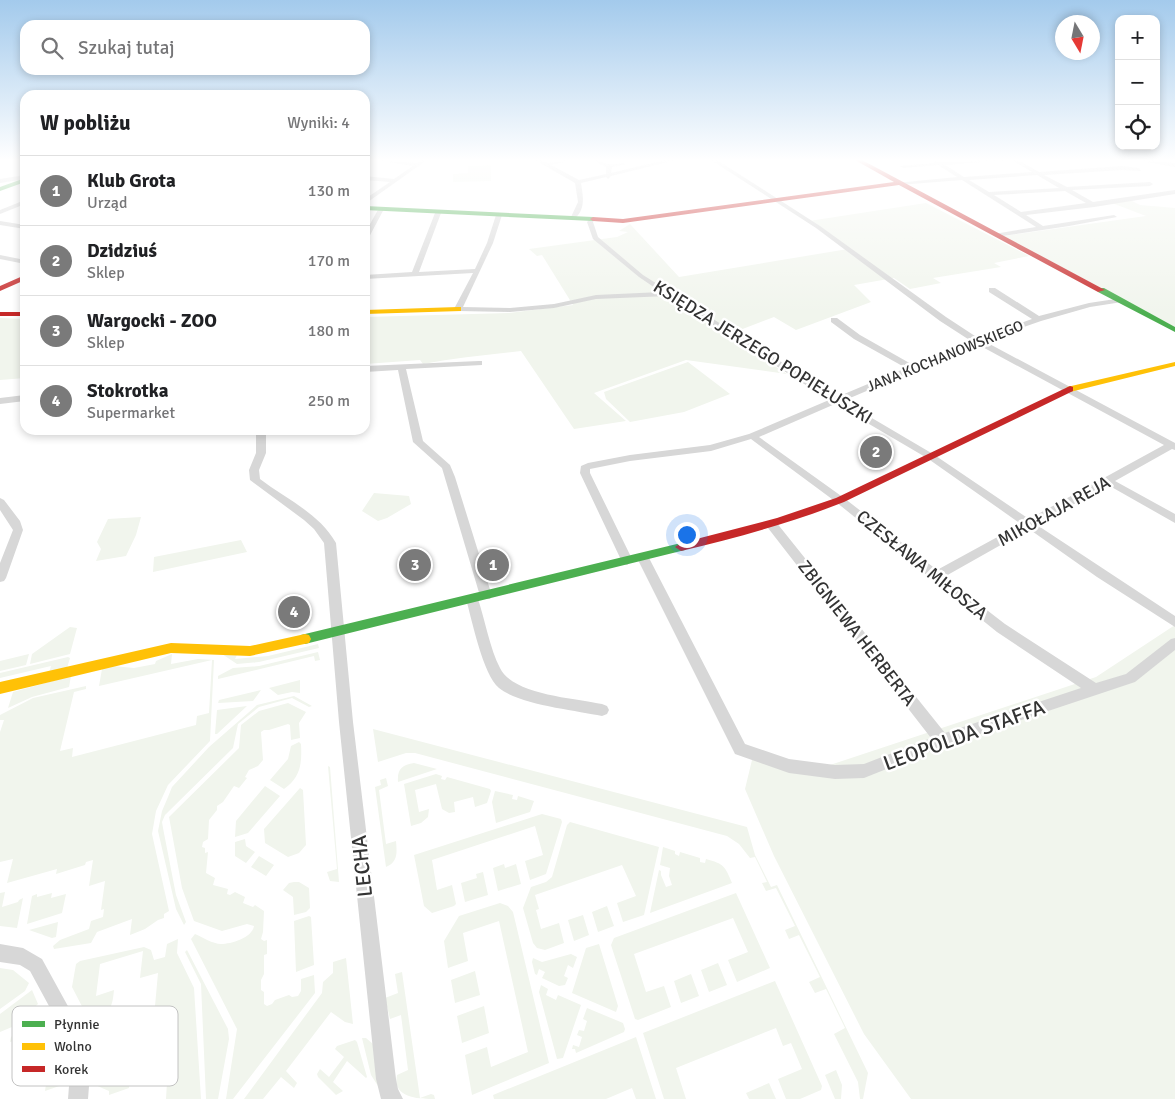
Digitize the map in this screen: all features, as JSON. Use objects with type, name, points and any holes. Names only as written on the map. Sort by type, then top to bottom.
[{"type":"street","points":[[370,230],[380,211]]},
{"type":"street","points":[[424,211],[626,220],[691,211]]},
{"type":"street","points":[[574,217],[577,211]]},
{"type":"street","points":[[794,211],[818,227],[943,319],[977,341],[1174,446]]},
{"type":"street","points":[[952,211],[1175,330]]},
{"type":"street","points":[[1017,211],[1042,228]]},
{"type":"street","points":[[1021,214],[1043,211]]},
{"type":"street","points":[[414,275],[438,212]]},
{"type":"street","points":[[458,309],[466,298],[478,271],[499,215]]},
{"type":"street","points":[[996,235],[1072,225],[1088,220],[1114,217]]},
{"type":"street","name":"KSIĘDZA JERZEGO POPIEŁUSZKI","points":[[592,220],[590,222],[595,238],[641,276],[836,400],[930,456],[1175,622]]},
{"type":"street","points":[[0,223],[20,226]]},
{"type":"street","points":[[0,257],[20,261]]},
{"type":"street","points":[[370,277],[478,271]]},
{"type":"street","points":[[3,286],[20,279]]},
{"type":"street","points":[[992,290],[1038,319]]},
{"type":"street","points":[[370,312],[519,309],[554,306],[596,298],[668,294]]},
{"type":"street","name":"JANA KOCHANOWSKIEGO","points":[[627,562],[585,471],[588,466],[601,462],[711,448],[752,436],[977,341],[1038,319],[1119,300]]},
{"type":"street","points":[[0,314],[20,314]]},
{"type":"street","points":[[834,320],[858,337],[912,368]]},
{"type":"street","points":[[370,369],[401,366],[479,363]]},
{"type":"street","points":[[0,688],[177,648],[232,651],[261,650],[772,525],[840,500],[1068,389],[1175,364]]},
{"type":"street","points":[[401,366],[418,442],[446,468],[450,477],[486,596]]},
{"type":"street","points":[[0,401],[20,399]]},
{"type":"street","name":"LECHA","points":[[261,435],[261,453],[254,470],[255,480],[316,524],[327,537],[387,1087],[392,1099]]},
{"type":"street","name":"CZESŁAWA MIŁOSZA","points":[[752,436],[840,500],[1001,628],[1095,690]]},
{"type":"street","name":"MIKOŁAJA REJA","points":[[936,576],[1174,446]]},
{"type":"street","points":[[1108,481],[1175,519]]},
{"type":"street","points":[[0,502],[16,524],[18,530],[0,578]]},
{"type":"street","name":"ZBIGNIEWA HERBERTA","points":[[772,525],[942,740]]},
{"type":"street","name":"LEOPOLDA STAFFA","points":[[643,558],[740,749],[790,766],[835,772],[864,771],[942,740],[1130,678],[1175,643]]},
{"type":"street","points":[[472,599],[493,668],[499,679],[506,685],[531,695],[602,710]]},
{"type":"street","points":[[0,953],[23,958],[36,965],[58,1006]]},
{"type":"street","points":[[78,1099],[79,1086]]},
{"type":"shaded area","points":[[872,211],[942,211],[1029,256],[994,263],[1001,267],[933,278],[941,283],[910,289],[894,278],[854,285],[871,302],[796,330],[774,317],[727,335],[787,374],[686,360],[594,393],[626,421],[574,429],[521,351],[423,364],[420,360],[370,364],[370,317],[509,313],[573,305],[542,255],[537,256],[529,249],[617,237],[628,232],[619,231],[630,224],[679,277],[848,249],[809,221]]},
{"type":"shaded area","points":[[1134,211],[1175,211],[1175,327],[1003,236],[1146,216]]},
{"type":"shaded area","points":[[0,318],[20,319],[20,378],[0,380]]},
{"type":"shaded area","points":[[688,362],[730,394],[684,412],[630,422],[606,399],[604,392]]},
{"type":"shaded area","points":[[374,493],[409,496],[411,504],[378,521],[362,511]]},
{"type":"shaded area","points":[[141,517],[136,535],[126,556],[96,561],[101,549],[97,542],[108,519]]},
{"type":"shaded area","points":[[241,540],[247,552],[153,572],[154,557]]},
{"type":"shaded area","points":[[1175,625],[1175,1099],[911,1099],[864,1034],[774,856],[745,789],[752,760],[827,766],[1096,677]]},
{"type":"shaded area","points":[[70,627],[77,628],[70,654],[30,664],[32,654]]},
{"type":"shaded area","points":[[318,644],[319,648],[259,662],[237,664],[222,654],[237,655],[235,659],[268,656]]},
{"type":"shaded area","points":[[318,652],[320,660],[315,661],[314,656],[218,679],[218,676],[233,668],[259,666]]},
{"type":"shaded area","points":[[29,654],[26,665],[0,671],[0,661]]},
{"type":"shaded area","points":[[172,654],[171,664],[198,659],[214,660],[210,741],[168,785],[156,811],[152,834],[169,911],[164,914],[164,918],[130,935],[132,919],[97,932],[91,943],[54,949],[53,946],[60,940],[89,929],[91,921],[103,917],[104,909],[101,910],[105,881],[89,886],[93,860],[86,862],[85,865],[56,874],[57,869],[7,883],[13,859],[0,862],[0,732],[4,720],[0,720],[0,715],[33,698],[86,686],[86,689],[74,692],[60,751],[73,748],[72,757],[196,725],[197,716],[209,713],[212,660],[99,686],[102,669],[113,666],[134,668],[155,664],[156,661]]},
{"type":"shaded area","points":[[70,658],[67,668],[49,673],[51,666],[0,678],[0,673]]},
{"type":"shaded area","points":[[71,676],[69,687],[32,697],[8,708],[13,692]]},
{"type":"shaded area","points":[[300,680],[300,693],[292,692],[278,695],[269,688]]},
{"type":"shaded area","points":[[261,690],[253,701],[218,703],[219,700]]},
{"type":"shaded area","points":[[294,696],[312,706],[309,707],[292,698],[259,707],[238,724],[233,748],[165,815],[162,822],[163,828],[176,895],[186,922],[184,925],[176,909],[158,831],[162,811],[172,787],[209,747],[257,705]]},
{"type":"shaded area","points":[[288,703],[306,712],[299,723],[300,738],[291,740],[290,725],[288,724],[261,732],[263,760],[258,766],[249,770],[245,777],[247,778],[239,788],[234,786],[223,802],[217,806],[217,810],[209,820],[208,839],[203,842],[202,847],[205,848],[205,853],[208,852],[206,873],[215,878],[213,885],[228,889],[227,894],[230,895],[235,892],[245,897],[243,903],[253,907],[255,905],[264,911],[261,939],[267,940],[267,954],[264,955],[264,974],[261,980],[261,990],[264,992],[264,1004],[267,1006],[275,1000],[289,995],[292,997],[298,996],[301,991],[301,979],[314,975],[315,993],[233,1099],[226,1099],[237,1029],[191,939],[195,934],[215,943],[230,943],[245,937],[254,926],[247,924],[222,931],[194,921],[182,888],[169,817],[239,748],[241,725],[259,711]]},
{"type":"shaded area","points":[[247,706],[217,734],[215,734],[217,710]]},
{"type":"shaded area","points":[[373,729],[747,827],[755,855],[771,887],[777,885],[868,1073],[863,1099],[860,1099],[858,1082],[834,1034],[845,1028],[826,989],[815,993],[809,982],[820,977],[799,935],[789,939],[785,930],[795,926],[776,888],[766,891],[762,883],[767,882],[755,857],[750,858],[739,844],[727,836],[415,753],[406,753],[378,762]]},
{"type":"shaded area","points":[[299,742],[301,744],[301,763],[294,780],[284,789],[270,780],[288,759],[291,746]]},
{"type":"shaded area","points":[[414,763],[437,769],[398,782],[398,774],[401,768]]},
{"type":"shaded area","points":[[328,766],[330,767],[339,882],[330,881],[327,872],[337,869]]},
{"type":"shaded area","points":[[436,774],[442,776],[441,779],[445,780],[447,777],[490,789],[487,803],[475,807],[473,797],[454,802],[455,812],[449,813],[442,809],[436,784],[415,790],[419,812],[429,809],[428,817],[421,823],[411,826],[404,784]]},
{"type":"shaded area","points":[[386,778],[388,786],[379,790],[386,844],[396,841],[397,849],[395,860],[386,867],[375,787],[381,785],[380,780]]},
{"type":"shaded area","points":[[265,786],[280,796],[248,833],[235,837],[236,821]]},
{"type":"shaded area","points":[[300,788],[303,790],[306,845],[299,853],[288,857],[265,843],[264,829]]},
{"type":"shaded area","points":[[495,791],[513,795],[512,799],[517,800],[518,796],[534,801],[530,812],[496,823],[492,802]]},
{"type":"shaded area","points":[[542,814],[561,819],[562,822],[546,874],[530,880],[525,861],[543,855],[535,826],[432,860],[437,890],[452,885],[456,904],[432,913],[424,906],[414,855]]},
{"type":"shaded area","points":[[570,822],[659,847],[644,915],[623,922],[617,903],[636,896],[622,865],[535,895],[539,909],[536,910],[541,929],[559,923],[564,943],[545,950],[537,948],[533,943],[523,908],[531,887],[546,882],[552,877],[567,825]]},
{"type":"shaded area","points":[[245,839],[246,846],[255,852],[246,863],[235,856],[235,842]]},
{"type":"shaded area","points":[[663,847],[675,851],[675,854],[679,856],[680,852],[700,858],[700,862],[705,863],[706,859],[717,862],[723,866],[732,883],[650,913],[659,870],[666,887],[672,885],[669,876],[670,868],[660,865]]},
{"type":"shaded area","points":[[259,856],[274,865],[266,876],[251,867]]},
{"type":"shaded area","points":[[504,864],[505,868],[516,864],[521,884],[498,891],[493,868]]},
{"type":"shaded area","points":[[483,872],[488,895],[465,902],[461,883],[477,878],[476,874]]},
{"type":"shaded area","points":[[299,882],[309,888],[310,908],[306,912],[294,915],[293,897],[283,890],[289,883]]},
{"type":"shaded area","points":[[5,892],[2,907],[18,902],[23,898],[17,928],[0,926],[0,893]]},
{"type":"shaded area","points":[[52,893],[51,898],[66,894],[62,913],[27,924],[32,896],[37,894],[37,897]]},
{"type":"shaded area","points":[[736,893],[770,968],[737,982],[728,960],[748,952],[733,918],[634,954],[646,992],[664,986],[671,1007],[638,1020],[635,1019],[611,945],[614,938]]},
{"type":"shaded area","points":[[500,903],[508,906],[513,912],[549,1063],[472,1095],[465,1055],[487,1047],[491,1067],[528,1052],[499,921],[463,933],[468,961],[448,968],[444,941],[459,916]]},
{"type":"shaded area","points":[[607,906],[614,926],[598,932],[592,912]]},
{"type":"shaded area","points":[[583,915],[589,935],[574,941],[568,920]]},
{"type":"shaded area","points":[[311,917],[314,965],[296,972],[294,921]]},
{"type":"shaded area","points":[[58,922],[56,937],[52,938],[29,930]]},
{"type":"shaded area","points":[[178,939],[177,953],[194,988],[201,1099],[166,1099],[167,1086],[178,1086],[178,1006],[155,1006],[158,973],[140,978],[143,951],[100,964],[96,996],[114,990],[110,1006],[82,1006],[72,987],[76,964],[80,961],[144,947],[151,950],[154,960],[165,957],[167,944]]},
{"type":"shaded area","points":[[599,944],[618,1006],[616,1012],[572,993],[586,948]]},
{"type":"shaded area","points":[[187,950],[228,1029],[229,1039],[218,1099],[206,1099],[201,984],[185,952]]},
{"type":"shaded area","points":[[571,954],[577,957],[573,968],[568,965],[564,976],[568,978],[565,985],[559,986],[542,978],[545,972],[539,969],[537,975],[535,974],[533,958],[542,962]]},
{"type":"shaded area","points":[[346,958],[353,1024],[345,1022],[331,1012],[286,1071],[297,1083],[294,1088],[281,1077],[263,1099],[244,1099],[322,993],[323,982],[333,973],[333,962]]},
{"type":"shaded area","points":[[718,963],[727,985],[709,992],[701,970]]},
{"type":"shaded area","points":[[0,968],[13,970],[29,983],[25,991],[0,1009]]},
{"type":"shaded area","points":[[475,971],[480,995],[455,1003],[451,980]]},
{"type":"shaded area","points":[[402,972],[420,1098],[431,1094],[434,1095],[435,1099],[422,1099],[408,1096],[399,1089],[397,1083],[397,1075],[408,1070],[401,1015],[390,1019],[385,998],[398,993],[395,974]]},
{"type":"shaded area","points":[[691,974],[699,996],[681,1003],[674,981]]},
{"type":"shaded area","points":[[775,981],[822,1086],[821,1090],[800,1099],[786,1099],[778,1079],[802,1069],[791,1043],[783,1046],[776,1028],[676,1068],[686,1099],[664,1099],[643,1033]]},
{"type":"shaded area","points":[[541,985],[548,989],[546,995],[556,1000],[558,995],[581,1005],[563,1058],[557,1059],[539,992]]},
{"type":"shaded area","points":[[32,990],[38,1004],[36,1006],[12,1006],[12,1027],[0,1032],[0,1014]]},
{"type":"shaded area","points":[[484,1006],[489,1033],[462,1043],[457,1016]]},
{"type":"shaded area","points":[[587,1008],[623,1023],[625,1029],[624,1032],[576,1053],[575,1049],[572,1049],[573,1045],[579,1047],[582,1037],[577,1035],[579,1030],[584,1031],[587,1021],[583,1019]]},
{"type":"shaded area","points":[[636,1037],[656,1099],[636,1099],[632,1088],[606,1099],[494,1099],[493,1095]]},
{"type":"shaded area","points":[[362,1038],[366,1038],[373,1044],[378,1086],[371,1075]]},
{"type":"shaded area","points":[[355,1040],[367,1077],[347,1061],[333,1082],[343,1091],[336,1095],[317,1074],[320,1069],[329,1077],[344,1057],[335,1049],[337,1046]]},
{"type":"shaded area","points":[[836,1070],[842,1085],[841,1099],[835,1099],[825,1075]]},
{"type":"shaded area","points":[[769,1083],[776,1099],[749,1099],[746,1093]]},
{"type":"shaded area","points":[[46,1086],[59,1086],[45,1091]]},
{"type":"shaded area","points":[[97,1086],[129,1086],[129,1088],[109,1095],[109,1091]]},
{"type":"traffic: fast","points":[[433,211],[593,219]]},
{"type":"traffic: fast","points":[[1101,290],[1175,330]]},
{"type":"traffic: fast","points":[[305,639],[681,547]]},
{"type":"traffic: slow","points":[[370,312],[458,309]]},
{"type":"traffic: slow","points":[[1070,389],[1175,364]]},
{"type":"traffic: slow","points":[[0,688],[171,648],[250,651],[305,639]]},
{"type":"traffic: jam","points":[[593,219],[623,221],[694,211]]},
{"type":"traffic: jam","points":[[953,211],[1101,290]]},
{"type":"traffic: jam","points":[[0,289],[20,279]]},
{"type":"traffic: jam","points":[[0,314],[20,314]]},
{"type":"traffic: jam","points":[[681,547],[781,521],[840,500],[1070,389]]},
{"type":"place","name":"Dzidziuś","points":[[876,452]]},
{"type":"place","name":"Wargocki - ZOO","points":[[415,565]]},
{"type":"place","name":"Klub Grota","points":[[493,565]]},
{"type":"place","name":"Stokrotka","points":[[294,612]]}]
